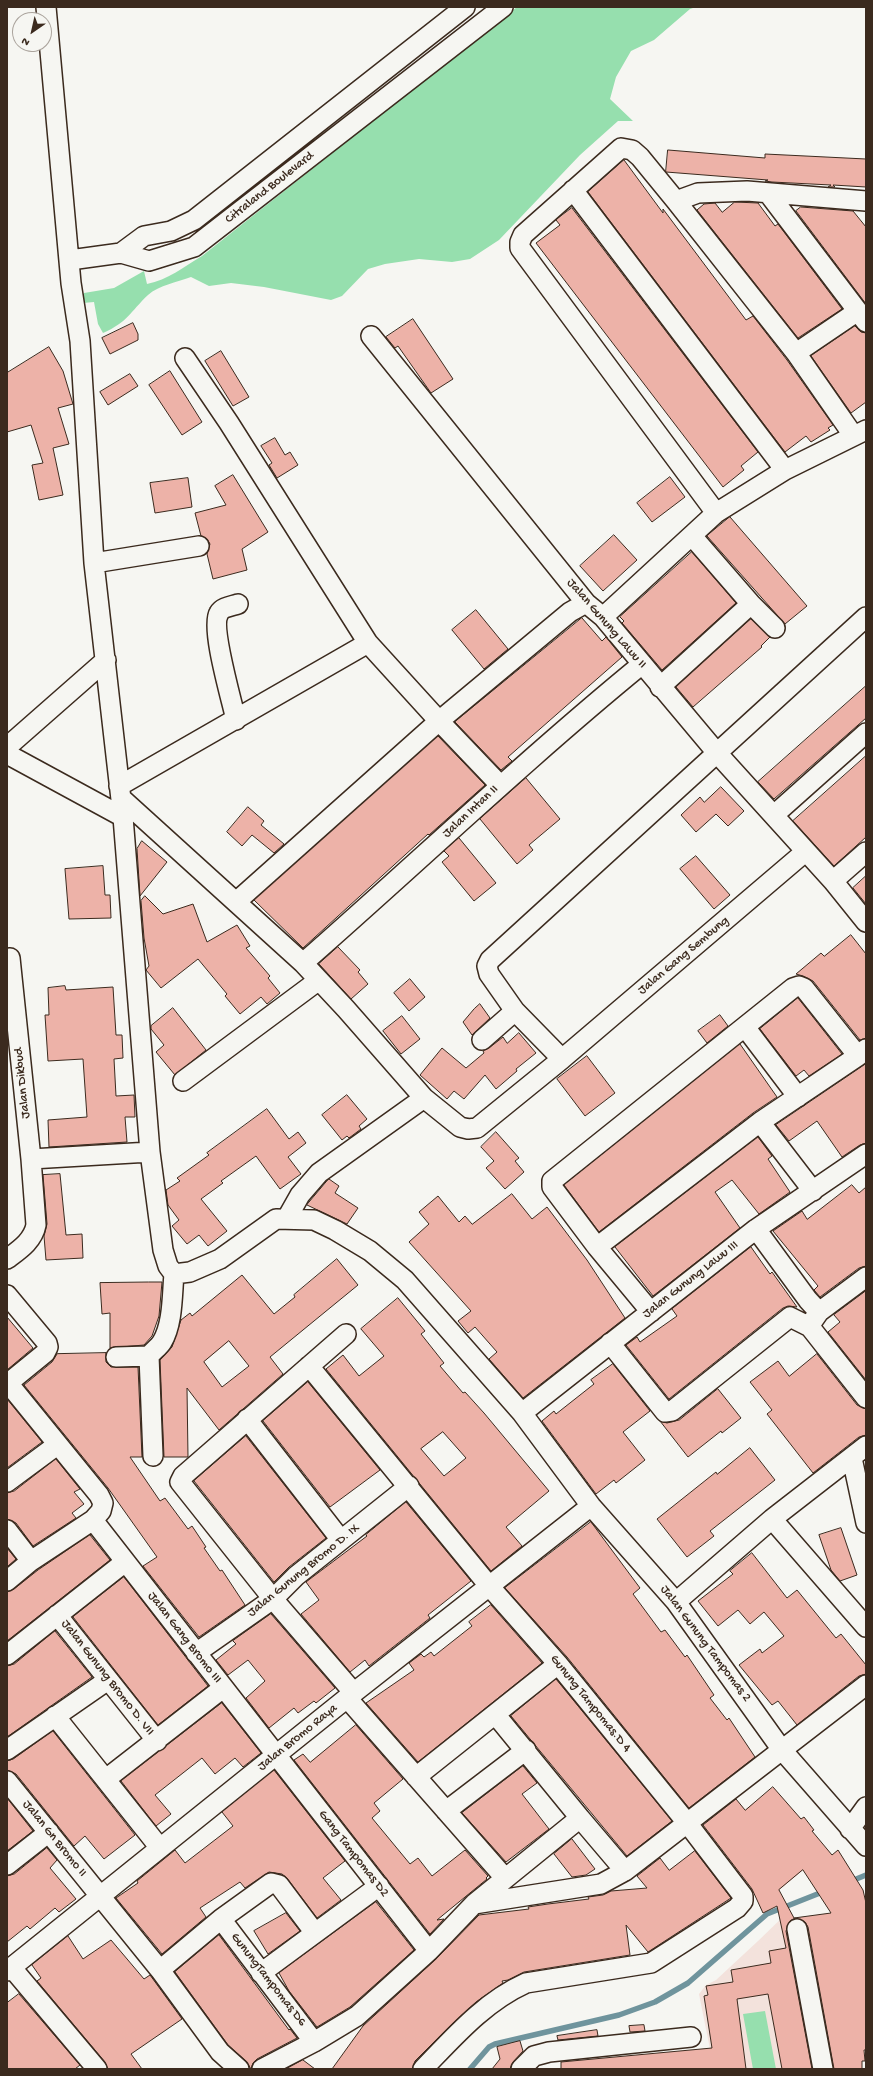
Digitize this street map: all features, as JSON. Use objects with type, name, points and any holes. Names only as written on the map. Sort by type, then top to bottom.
[{"type":"street","points":[[46,7],[71,283],[80,341],[94,563],[123,817],[150,1152],[163,1250],[168,1266],[174,1274],[169,1320],[162,1343],[149,1356],[116,1357]]},
{"type":"street","name":"Citraland Boulevard","points":[[121,253],[144,236],[171,231],[194,220],[465,7]]},
{"type":"street","name":"Citraland Boulevard","points":[[70,260],[121,253],[149,260],[194,247],[502,7]]},
{"type":"street","points":[[393,64],[406,82]]},
{"type":"street","points":[[604,617],[716,513],[785,470],[859,433],[640,157],[632,150],[621,148],[523,235],[520,242],[520,248],[716,513]]},
{"type":"street","points":[[573,190],[785,470]]},
{"type":"street","points":[[676,201],[708,192],[768,193],[859,199],[866,201]]},
{"type":"street","points":[[768,193],[862,316],[796,353]]},
{"type":"street","name":"Jalan Gunung Lawu II","points":[[371,336],[586,603],[604,617],[641,665],[717,753],[774,815],[805,852],[833,881],[866,922]]},
{"type":"street","points":[[185,358],[229,423],[368,643],[500,784]]},
{"type":"street","points":[[692,536],[751,604],[775,628]]},
{"type":"street","points":[[94,563],[199,546]]},
{"type":"street","points":[[236,902],[439,720],[570,612],[586,603]]},
{"type":"street","points":[[236,720],[220,654],[217,619],[223,609],[238,604]]},
{"type":"street","points":[[660,687],[751,604]]},
{"type":"street","points":[[562,1059],[515,1011],[489,974],[487,966],[490,960],[866,617]]},
{"type":"street","points":[[120,792],[236,720],[368,643]]},
{"type":"street","points":[[7,747],[106,660]]},
{"type":"street","name":"Jalan Intan II","points":[[303,963],[395,883],[500,784],[641,665]]},
{"type":"street","points":[[774,815],[866,733]]},
{"type":"street","points":[[7,754],[123,817]]},
{"type":"street","name":"Jalan Gang Sembung","points":[[120,792],[303,963],[424,1098],[460,1127],[468,1129],[477,1128],[562,1059],[805,852]]},
{"type":"street","points":[[833,881],[866,852]]},
{"type":"street","name":"Jalan Dikbud","points":[[7,1259],[26,1244],[34,1234],[36,1225],[31,1159],[10,958]]},
{"type":"street","points":[[183,1081],[319,980]]},
{"type":"street","points":[[597,1247],[760,1122],[862,1053],[804,988],[799,986],[793,988],[745,1028],[552,1181],[552,1187],[597,1247],[651,1312]]},
{"type":"street","points":[[482,1040],[515,1011]]},
{"type":"street","points":[[745,1028],[798,1097]]},
{"type":"street","points":[[174,1274],[190,1272],[202,1268],[220,1259],[276,1219],[287,1218],[300,1195],[319,1173],[424,1098]]},
{"type":"street","points":[[760,1122],[813,1190]]},
{"type":"street","points":[[31,1159],[150,1152]]},
{"type":"street","name":"Jalan Gunung Lawu III","points":[[522,1413],[756,1229],[866,1154]]},
{"type":"street","name":"Jalan Gunung Tampomas 2","points":[[287,1218],[314,1220],[335,1230],[370,1251],[405,1280],[522,1413],[591,1506],[676,1602],[782,1750],[866,1846]]},
{"type":"street","points":[[756,1229],[866,1398]]},
{"type":"street","points":[[610,1343],[665,1412],[672,1411],[790,1317],[812,1313],[866,1277]]},
{"type":"street","points":[[7,1295],[47,1343],[48,1347],[45,1353],[8,1384],[99,1495],[103,1502],[101,1511],[93,1520],[31,1562],[7,1581]]},
{"type":"street","points":[[346,1334],[183,1476],[180,1482],[272,1599],[416,1777],[505,1878]]},
{"type":"street","points":[[149,1356],[153,1456]]},
{"type":"street","name":"Gunung Tampomas.D 4","points":[[309,1366],[409,1486],[490,1587],[558,1664],[688,1824],[743,1896],[743,1900],[737,1908],[651,1963],[526,1983],[510,1990],[467,2023],[423,2069]]},
{"type":"street","points":[[247,1419],[341,1540]]},
{"type":"street","points":[[7,1482],[58,1445]]},
{"type":"street","points":[[676,1602],[772,1519],[859,1452]]},
{"type":"street","points":[[859,1452],[866,1523]]},
{"type":"street","name":"Jalan Gunung Bromo D. IX","points":[[196,1653],[272,1599],[296,1576],[409,1486]]},
{"type":"street","name":"Jalan Bromo Raya","points":[[10,1970],[160,1848],[591,1506]]},
{"type":"street","points":[[772,1519],[866,1628]]},
{"type":"street","name":"Jalan Gang Bromo III","points":[[93,1520],[276,1756]]},
{"type":"street","points":[[7,1530],[31,1562]]},
{"type":"street","points":[[7,1655],[125,1562]]},
{"type":"street","name":"Jalan Gunung Bromo D. VII","points":[[57,1615],[157,1741]]},
{"type":"street","points":[[416,1777],[558,1664]]},
{"type":"street","points":[[7,1750],[108,1680]]},
{"type":"street","points":[[474,1904],[601,1884],[625,1871],[688,1824],[866,1685]]},
{"type":"street","points":[[106,1779],[157,1741],[223,1688]]},
{"type":"street","points":[[495,1714],[625,1871]]},
{"type":"street","points":[[55,1716],[160,1848]]},
{"type":"street","points":[[446,1811],[526,1750]]},
{"type":"street","name":"Gang Tampomas D2","points":[[276,1756],[430,1951]]},
{"type":"street","name":"Jalan Gn Bromo II","points":[[7,1781],[160,1970],[220,2052],[239,2069]]},
{"type":"street","points":[[850,1829],[866,1807]]},
{"type":"street","points":[[262,2069],[314,2042],[357,2016],[430,1951],[474,1904],[580,1818]]},
{"type":"street","points":[[7,1865],[49,1832]]},
{"type":"street","points":[[160,1970],[266,1884],[274,1882],[279,1885],[315,1933]]},
{"type":"street","points":[[261,1973],[379,1886]]},
{"type":"street","name":"GunungTampomas D6","points":[[221,1919],[314,2042]]},
{"type":"street","points":[[798,1929],[823,2069]]},
{"type":"street","points":[[10,1970],[89,2066]]},
{"type":"street","points":[[521,2069],[534,2056],[549,2052],[691,2037]]},
{"type":"shaded area","points":[[789,1911],[820,2069],[714,2069],[699,1994],[706,1985],[716,1980]]},
{"type":"green space","points":[[517,7],[696,7],[690,9],[654,40],[631,51],[616,77],[610,99],[633,121],[618,121],[580,155],[499,240],[470,259],[452,262],[419,259],[385,264],[368,269],[342,296],[331,300],[264,287],[231,283],[209,286],[191,277],[163,286],[152,292],[123,321],[103,333],[98,324],[94,302],[83,303],[82,297],[84,293],[114,288],[144,271],[147,284],[155,282],[175,273],[202,256]]},
{"type":"green space","points":[[765,2011],[776,2069],[753,2069],[743,2014]]},
{"type":"building","points":[[668,150],[765,158],[765,154],[866,159],[866,187],[833,185],[835,187],[828,187],[831,185],[772,182],[765,181],[768,180],[666,172]]},
{"type":"building","points":[[624,160],[663,213],[663,209],[746,320],[753,316],[787,360],[833,425],[828,428],[830,430],[811,442],[806,436],[785,452],[588,192]]},
{"type":"building","points":[[735,202],[758,203],[775,226],[778,224],[842,309],[798,338],[697,210],[704,204],[715,203],[722,212]]},
{"type":"building","points":[[801,207],[853,211],[866,227],[866,304],[796,211]]},
{"type":"building","points":[[572,208],[758,452],[741,466],[744,470],[723,487],[536,243],[560,225],[556,220]]},
{"type":"building","points":[[413,319],[453,379],[431,393],[398,346],[395,348],[386,337]]},
{"type":"building","points":[[133,323],[138,334],[138,340],[110,354],[102,338]]},
{"type":"building","points":[[855,326],[861,332],[866,333],[866,402],[851,413],[811,356]]},
{"type":"building","points":[[49,347],[63,371],[73,404],[58,408],[69,444],[53,448],[63,495],[39,500],[32,465],[43,463],[31,425],[7,432],[7,373]]},
{"type":"building","points":[[221,351],[249,397],[233,406],[205,361]]},
{"type":"building","points":[[170,371],[202,422],[182,435],[149,385]]},
{"type":"building","points":[[130,374],[138,386],[108,405],[100,392]]},
{"type":"building","points":[[275,438],[285,455],[290,452],[298,465],[277,478],[269,465],[272,463],[261,446]]},
{"type":"building","points":[[233,475],[268,532],[242,549],[247,570],[213,579],[207,554],[210,544],[207,539],[201,536],[195,513],[226,505],[215,486]]},
{"type":"building","points":[[670,477],[685,497],[652,522],[637,503]]},
{"type":"building","points":[[188,478],[192,507],[155,513],[150,483]]},
{"type":"building","points":[[730,517],[807,606],[785,624],[707,536]]},
{"type":"building","points":[[614,535],[637,560],[603,591],[580,566]]},
{"type":"building","points":[[692,552],[736,603],[662,670],[622,623],[624,621],[620,617]]},
{"type":"building","points":[[476,610],[508,649],[484,669],[452,630]]},
{"type":"building","points":[[582,618],[602,641],[606,637],[622,657],[508,757],[512,761],[501,770],[455,722]]},
{"type":"building","points":[[751,619],[770,637],[761,646],[762,647],[693,707],[676,687]]},
{"type":"building","points":[[866,686],[866,718],[774,799],[758,782]]},
{"type":"building","points":[[438,736],[485,785],[429,835],[428,834],[303,948],[254,900]]},
{"type":"building","points":[[866,756],[866,837],[834,866],[793,821]]},
{"type":"building","points":[[526,778],[560,819],[529,845],[533,850],[517,864],[480,819]]},
{"type":"building","points":[[721,787],[744,811],[728,826],[716,814],[696,832],[681,815],[700,797],[704,802]]},
{"type":"building","points":[[248,807],[264,821],[261,825],[284,844],[274,853],[252,835],[242,846],[227,832]]},
{"type":"building","points":[[459,838],[496,883],[474,901],[442,862],[449,856],[444,851]]},
{"type":"building","points":[[142,841],[167,862],[140,896],[137,849]]},
{"type":"building","points":[[696,856],[730,895],[714,909],[680,869]]},
{"type":"building","points":[[103,866],[105,895],[110,895],[111,918],[69,919],[65,869]]},
{"type":"building","points":[[866,876],[866,904],[853,888]]},
{"type":"building","points":[[145,896],[163,914],[193,904],[207,942],[237,925],[250,946],[246,948],[270,976],[268,978],[280,993],[267,1004],[261,997],[240,1014],[225,996],[227,994],[198,959],[161,988],[146,970],[149,966],[144,938],[141,901]]},
{"type":"building","points":[[851,935],[866,954],[866,1038],[860,1040],[813,981],[796,974],[821,953],[824,956]]},
{"type":"building","points":[[338,947],[360,970],[358,972],[368,984],[351,999],[319,964]]},
{"type":"building","points":[[410,979],[425,997],[409,1011],[394,993]]},
{"type":"building","points":[[65,986],[66,990],[113,987],[116,1035],[122,1035],[123,1058],[114,1059],[116,1096],[134,1095],[135,1117],[125,1117],[127,1142],[49,1147],[48,1120],[87,1117],[83,1059],[48,1061],[45,1015],[49,1015],[48,988]]},
{"type":"building","points":[[798,998],[842,1054],[809,1076],[804,1070],[796,1076],[760,1029]]},
{"type":"building","points":[[480,1004],[490,1018],[472,1035],[463,1022]]},
{"type":"building","points":[[173,1008],[206,1050],[175,1075],[156,1052],[164,1045],[151,1029],[151,1026]]},
{"type":"building","points":[[720,1015],[728,1026],[707,1043],[698,1031]]},
{"type":"building","points":[[402,1016],[420,1039],[401,1054],[383,1031]]},
{"type":"building","points":[[519,1033],[536,1053],[516,1069],[517,1071],[496,1089],[485,1075],[464,1099],[454,1091],[447,1099],[420,1075],[442,1048],[466,1068],[484,1053],[483,1051],[503,1037],[507,1043]]},
{"type":"building","points":[[740,1044],[777,1097],[753,1113],[599,1232],[564,1185]]},
{"type":"building","points":[[587,1056],[615,1093],[585,1116],[557,1079]]},
{"type":"building","points":[[866,1064],[866,1143],[860,1145],[842,1157],[817,1121],[789,1141],[776,1125]]},
{"type":"building","points":[[347,1095],[367,1119],[359,1126],[361,1129],[349,1138],[347,1136],[342,1140],[322,1115]]},
{"type":"building","points":[[267,1109],[289,1139],[298,1132],[306,1143],[288,1157],[301,1174],[280,1189],[256,1156],[221,1181],[223,1183],[201,1199],[227,1231],[208,1246],[199,1235],[187,1244],[172,1226],[179,1220],[168,1205],[166,1190],[180,1181],[177,1178],[209,1155],[207,1153]]},
{"type":"building","points":[[496,1132],[519,1158],[515,1161],[524,1172],[505,1189],[486,1168],[494,1161],[481,1147]]},
{"type":"building","points":[[758,1137],[772,1156],[768,1159],[790,1192],[759,1214],[732,1180],[715,1192],[740,1228],[653,1296],[615,1247]]},
{"type":"building","points":[[60,1174],[66,1235],[82,1234],[83,1258],[46,1260],[44,1236],[47,1224],[43,1175]]},
{"type":"building","points":[[329,1179],[339,1186],[335,1193],[358,1208],[347,1224],[307,1205]]},
{"type":"building","points":[[852,1185],[859,1193],[866,1187],[866,1266],[859,1268],[820,1297],[814,1290],[818,1286],[773,1231],[802,1211],[807,1219]]},
{"type":"building","points":[[512,1194],[532,1219],[547,1207],[587,1260],[625,1318],[523,1398],[489,1359],[497,1352],[475,1327],[468,1333],[458,1321],[471,1311],[409,1242],[429,1224],[419,1212],[438,1196],[459,1222],[465,1216],[472,1224]]},
{"type":"building","points":[[751,1247],[770,1274],[772,1272],[797,1307],[788,1306],[783,1308],[669,1399],[626,1345],[637,1337],[640,1342],[677,1316],[672,1309]]},
{"type":"building","points":[[337,1259],[358,1285],[270,1357],[283,1374],[219,1430],[187,1388],[188,1457],[164,1457],[160,1360],[172,1347],[181,1320],[190,1313],[192,1316],[242,1275],[274,1314],[295,1297],[294,1295]],"holes":[[[229,1341],[249,1366],[222,1387],[204,1362]]]},
{"type":"building","points":[[162,1282],[159,1316],[152,1336],[144,1345],[110,1348],[110,1313],[102,1314],[100,1283]]},
{"type":"building","points":[[866,1291],[866,1380],[828,1332],[840,1322],[834,1315]]},
{"type":"building","points":[[398,1298],[425,1331],[421,1334],[444,1363],[440,1366],[463,1393],[465,1392],[484,1413],[549,1491],[506,1527],[522,1546],[491,1571],[326,1369],[343,1355],[359,1376],[384,1356],[361,1329]],"holes":[[[443,1432],[466,1458],[444,1476],[421,1449]]]},
{"type":"building","points":[[7,1317],[33,1348],[7,1370]]},
{"type":"building","points":[[106,1353],[106,1362],[111,1367],[138,1367],[142,1457],[130,1457],[160,1501],[165,1498],[188,1529],[192,1526],[206,1547],[204,1548],[220,1571],[222,1570],[245,1605],[199,1637],[143,1566],[157,1557],[108,1488],[24,1385],[52,1362],[57,1354]]},
{"type":"building","points":[[817,1354],[857,1405],[866,1409],[866,1435],[859,1437],[813,1473],[767,1414],[772,1410],[750,1382],[778,1361],[789,1376]]},
{"type":"building","points":[[613,1364],[650,1411],[623,1432],[645,1460],[616,1483],[614,1480],[596,1494],[542,1421],[554,1411],[556,1414],[594,1384],[591,1380]]},
{"type":"building","points":[[308,1382],[380,1470],[330,1507],[263,1421]]},
{"type":"building","points":[[718,1389],[741,1418],[722,1433],[721,1431],[688,1457],[660,1421],[667,1423],[679,1420]]},
{"type":"building","points":[[7,1399],[42,1442],[7,1468]]},
{"type":"building","points":[[246,1436],[326,1538],[289,1567],[274,1582],[194,1481]]},
{"type":"building","points":[[750,1448],[775,1480],[710,1531],[714,1536],[687,1557],[657,1519],[716,1472],[717,1474]]},
{"type":"building","points":[[56,1459],[80,1489],[74,1492],[84,1504],[72,1513],[76,1518],[33,1546],[16,1523],[7,1519],[7,1493],[14,1491]]},
{"type":"building","points":[[406,1502],[471,1581],[428,1615],[430,1618],[369,1666],[365,1660],[350,1672],[301,1614],[319,1600],[306,1582],[367,1536],[366,1535]]},
{"type":"building","points":[[591,1522],[640,1588],[633,1594],[661,1632],[665,1630],[685,1657],[687,1655],[714,1695],[710,1698],[727,1720],[729,1718],[755,1757],[689,1808],[567,1657],[505,1588]]},
{"type":"building","points":[[841,1528],[857,1575],[840,1581],[831,1570],[819,1535]]},
{"type":"building","points":[[90,1535],[110,1560],[7,1641],[7,1592],[14,1589],[38,1570]]},
{"type":"building","points":[[7,1548],[16,1559],[7,1567]]},
{"type":"building","points":[[752,1553],[787,1598],[797,1590],[836,1638],[841,1634],[866,1665],[866,1674],[859,1676],[797,1725],[778,1701],[772,1705],[739,1665],[760,1649],[762,1653],[784,1636],[764,1612],[750,1624],[738,1610],[718,1626],[698,1601],[733,1574],[730,1571]]},
{"type":"building","points":[[124,1577],[208,1686],[158,1725],[73,1617]]},
{"type":"building","points":[[491,1605],[542,1663],[418,1762],[366,1703],[414,1670],[409,1663],[421,1654],[424,1657],[431,1652],[434,1656],[472,1626],[469,1622]]},
{"type":"building","points":[[271,1614],[335,1688],[316,1703],[314,1701],[298,1713],[294,1708],[269,1728],[246,1698],[265,1681],[248,1660],[228,1675],[216,1660],[236,1644],[233,1641]]},
{"type":"building","points":[[55,1631],[92,1677],[7,1737],[7,1666],[14,1664]]},
{"type":"building","points":[[556,1679],[672,1821],[627,1856],[511,1716]]},
{"type":"building","points":[[222,1703],[261,1753],[243,1767],[235,1758],[215,1774],[202,1758],[155,1795],[171,1814],[156,1826],[121,1781]]},
{"type":"building","points":[[356,1725],[403,1779],[374,1803],[380,1811],[372,1818],[410,1864],[418,1858],[432,1876],[465,1850],[488,1876],[486,1878],[487,1879],[437,1920],[444,1919],[430,1934],[294,1760],[303,1754],[310,1762]]},
{"type":"building","points":[[53,1731],[135,1835],[104,1859],[85,1836],[74,1846],[16,1774],[7,1770],[7,1761],[13,1759]]},
{"type":"building","points":[[523,1766],[537,1783],[522,1794],[549,1829],[506,1862],[462,1813]]},
{"type":"building","points":[[274,1770],[345,1861],[323,1878],[341,1900],[317,1918],[287,1878],[282,1874],[269,1872],[245,1888],[240,1882],[200,1908],[206,1917],[162,1954],[116,1898],[138,1883],[137,1881],[175,1850],[185,1863],[233,1826],[222,1812]]},
{"type":"building","points":[[773,1787],[801,1819],[804,1817],[814,1830],[812,1831],[832,1855],[838,1850],[863,1890],[866,1903],[866,2050],[864,2050],[865,2061],[862,2061],[862,2069],[834,2069],[808,1927],[805,1922],[795,1918],[790,1921],[786,1931],[812,2069],[782,2069],[768,1994],[737,1999],[746,2069],[561,2069],[561,2062],[712,2048],[704,1996],[708,1995],[706,1986],[733,1982],[731,1970],[771,1963],[769,1951],[786,1948],[777,1906],[763,1913],[752,1889],[703,1825],[736,1799],[745,1810]],"holes":[[[803,1870],[831,1913],[794,1918],[779,1890]]]},
{"type":"building","points":[[7,1798],[33,1831],[7,1851]]},
{"type":"building","points":[[572,1839],[595,1869],[586,1875],[572,1877],[554,1854]]},
{"type":"building","points":[[47,1848],[57,1860],[50,1868],[76,1899],[59,1912],[55,1908],[30,1929],[27,1926],[7,1942],[7,1876],[14,1874]]},
{"type":"building","points":[[695,1851],[731,1898],[648,1952],[626,1925],[630,1955],[524,1972],[508,1980],[502,1981],[503,1983],[476,2002],[451,2025],[415,2061],[412,2069],[332,2069],[363,2026],[436,1959],[479,1915],[529,1909],[528,1907],[589,1899],[588,1897],[603,1895],[611,1891],[647,1888],[637,1876],[660,1858],[669,1870]]},
{"type":"building","points":[[376,1902],[414,1950],[350,2007],[317,2027],[289,1991],[279,1973]]},
{"type":"building","points":[[286,1913],[300,1931],[268,1954],[254,1931]]},
{"type":"building","points":[[219,1935],[289,2030],[290,2029],[297,2038],[257,2059],[253,2063],[251,2069],[246,2061],[228,2045],[175,1972]]},
{"type":"building","points":[[68,1936],[83,1959],[111,1940],[144,1979],[150,1975],[182,2019],[131,2054],[142,2069],[108,2069],[105,2062],[37,1981],[41,1978],[32,1965]]},
{"type":"building","points":[[19,1994],[80,2065],[75,2069],[7,2069],[7,2003]]},
{"type":"building","points":[[644,2025],[645,2031],[630,2032],[629,2026]]},
{"type":"building","points":[[597,2030],[598,2036],[558,2040],[557,2036]]},
{"type":"building","points":[[520,2041],[523,2051],[513,2062],[510,2069],[492,2069],[500,2059],[497,2047]]},
{"type":"building","points":[[303,2060],[315,2069],[286,2069]]},
{"type":"waterway","points":[[849,1882],[866,1875]]},
{"type":"waterway","points":[[470,2069],[489,2047],[495,2044],[619,2015],[655,2002],[688,1983],[767,1914],[825,1891]]}]
